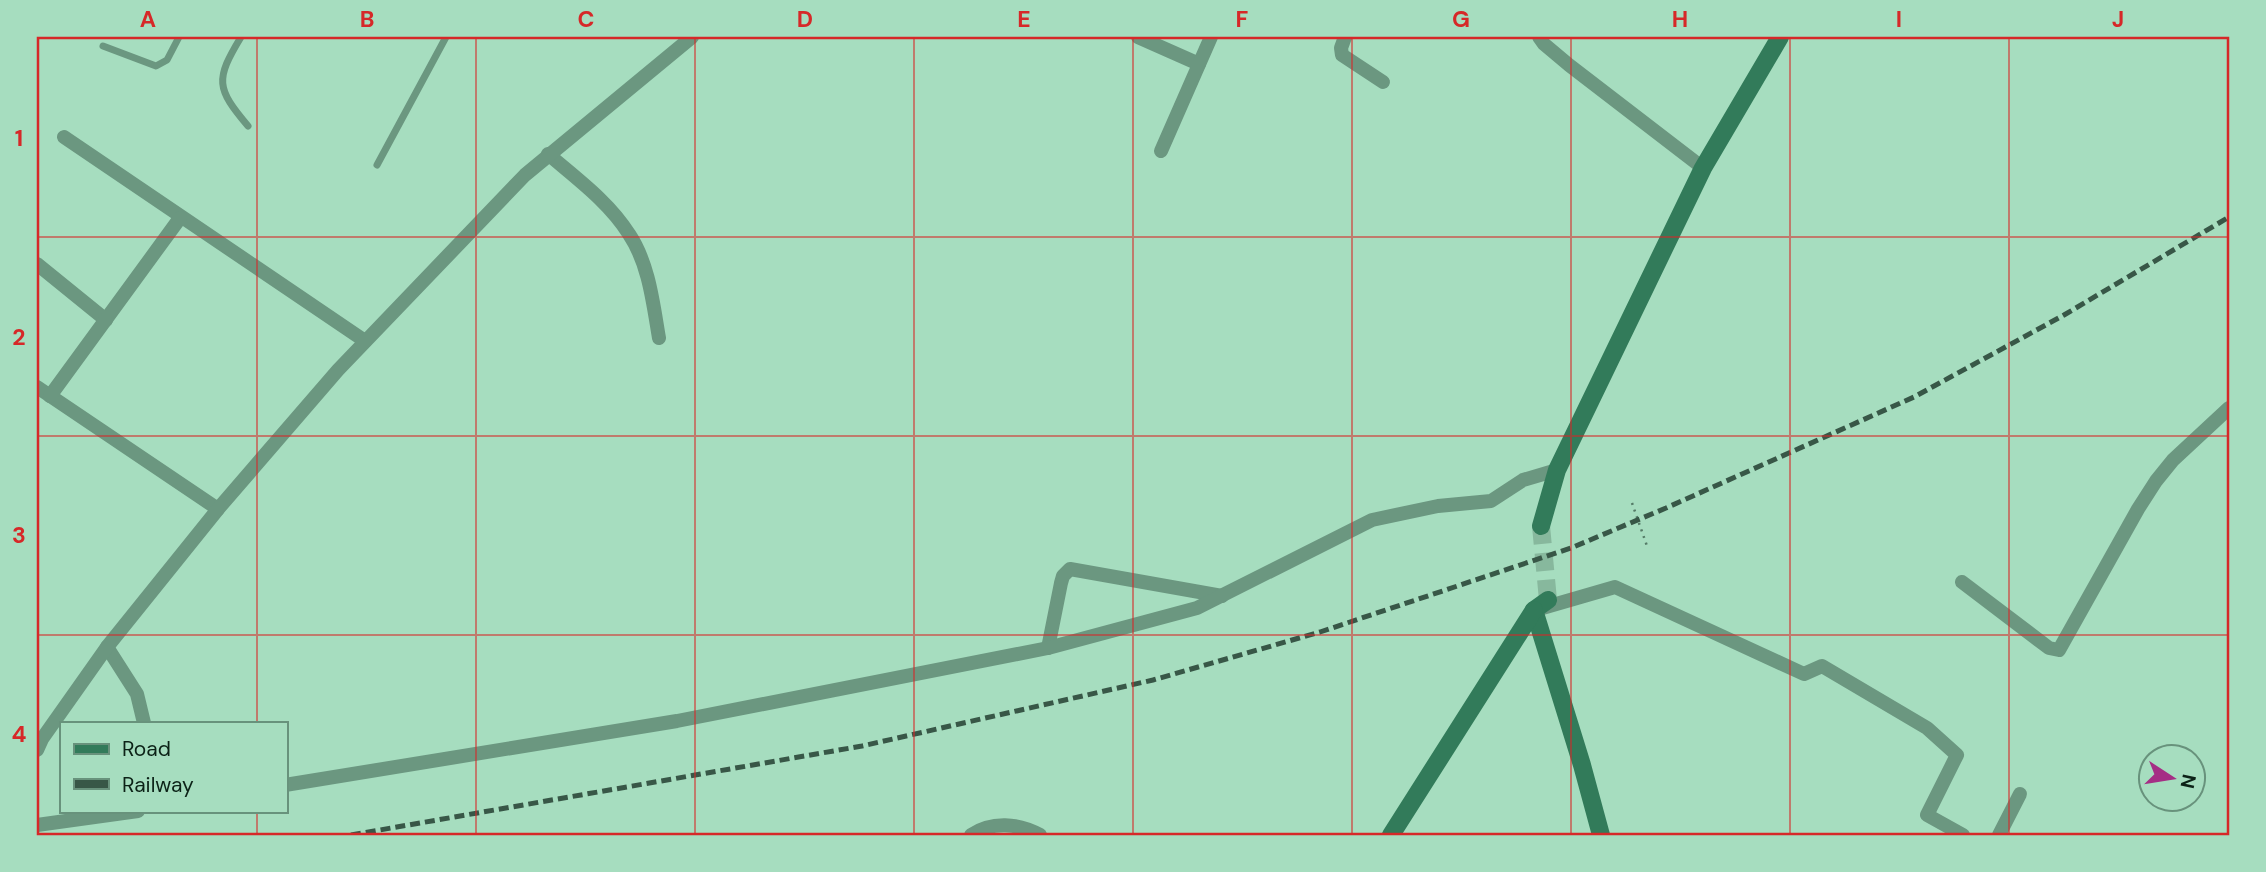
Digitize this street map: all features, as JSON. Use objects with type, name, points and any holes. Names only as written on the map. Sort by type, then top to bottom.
[{"type":"main road","points":[[1541,526],[1558,470],[1703,167],[1780,37]]},
{"type":"main road","points":[[1391,835],[1541,605]]},
{"type":"main road","points":[[1541,605],[1601,835]]},
{"type":"street","points":[[37,750],[41,739],[107,647],[218,509],[365,341],[548,154],[692,37]]},
{"type":"street","points":[[1138,37],[1199,64]]},
{"type":"street","points":[[1161,151],[1211,37]]},
{"type":"street","points":[[1345,37],[1341,48],[1342,55],[1383,82]]},
{"type":"street","points":[[1539,37],[1590,82],[1703,167]]},
{"type":"street","points":[[64,137],[365,341]]},
{"type":"street","points":[[548,154],[615,215],[631,235],[651,291],[659,338]]},
{"type":"street","points":[[50,396],[180,218]]},
{"type":"street","points":[[37,264],[106,320]]},
{"type":"street","points":[[37,387],[218,509]]},
{"type":"street","points":[[1962,582],[2049,649],[2059,650],[2138,509],[2157,481],[2173,460],[2229,408]]},
{"type":"street","points":[[287,785],[677,722],[1048,648],[1196,608],[1371,520],[1438,506],[1491,501],[1523,480],[1558,470]]},
{"type":"street","points":[[1048,648],[1061,583],[1066,571],[1070,569],[1223,596]]},
{"type":"street","points":[[1541,605],[1615,587],[1804,674],[1822,666],[1927,728],[1957,755],[1927,815],[1963,835]]},
{"type":"street","points":[[107,647],[137,694],[144,722]]},
{"type":"street","points":[[1999,835],[2020,794]]},
{"type":"street","points":[[37,825],[131,812]]},
{"type":"street","points":[[971,835],[1003,824],[1031,830],[1040,835]]},
{"type":"lane","points":[[103,46],[156,66],[167,60],[179,37]]},
{"type":"lane","points":[[241,37],[224,71],[222,89],[229,104],[248,126]]},
{"type":"lane","points":[[377,164],[446,37]]},
{"type":"path","points":[[1632,503],[1647,546]]},
{"type":"tunnel","points":[[1541,526],[1548,600]]},
{"type":"railway","points":[[351,835],[862,746],[1153,680],[1320,632],[1571,548],[1914,397],[2064,315],[2229,217]]}]
